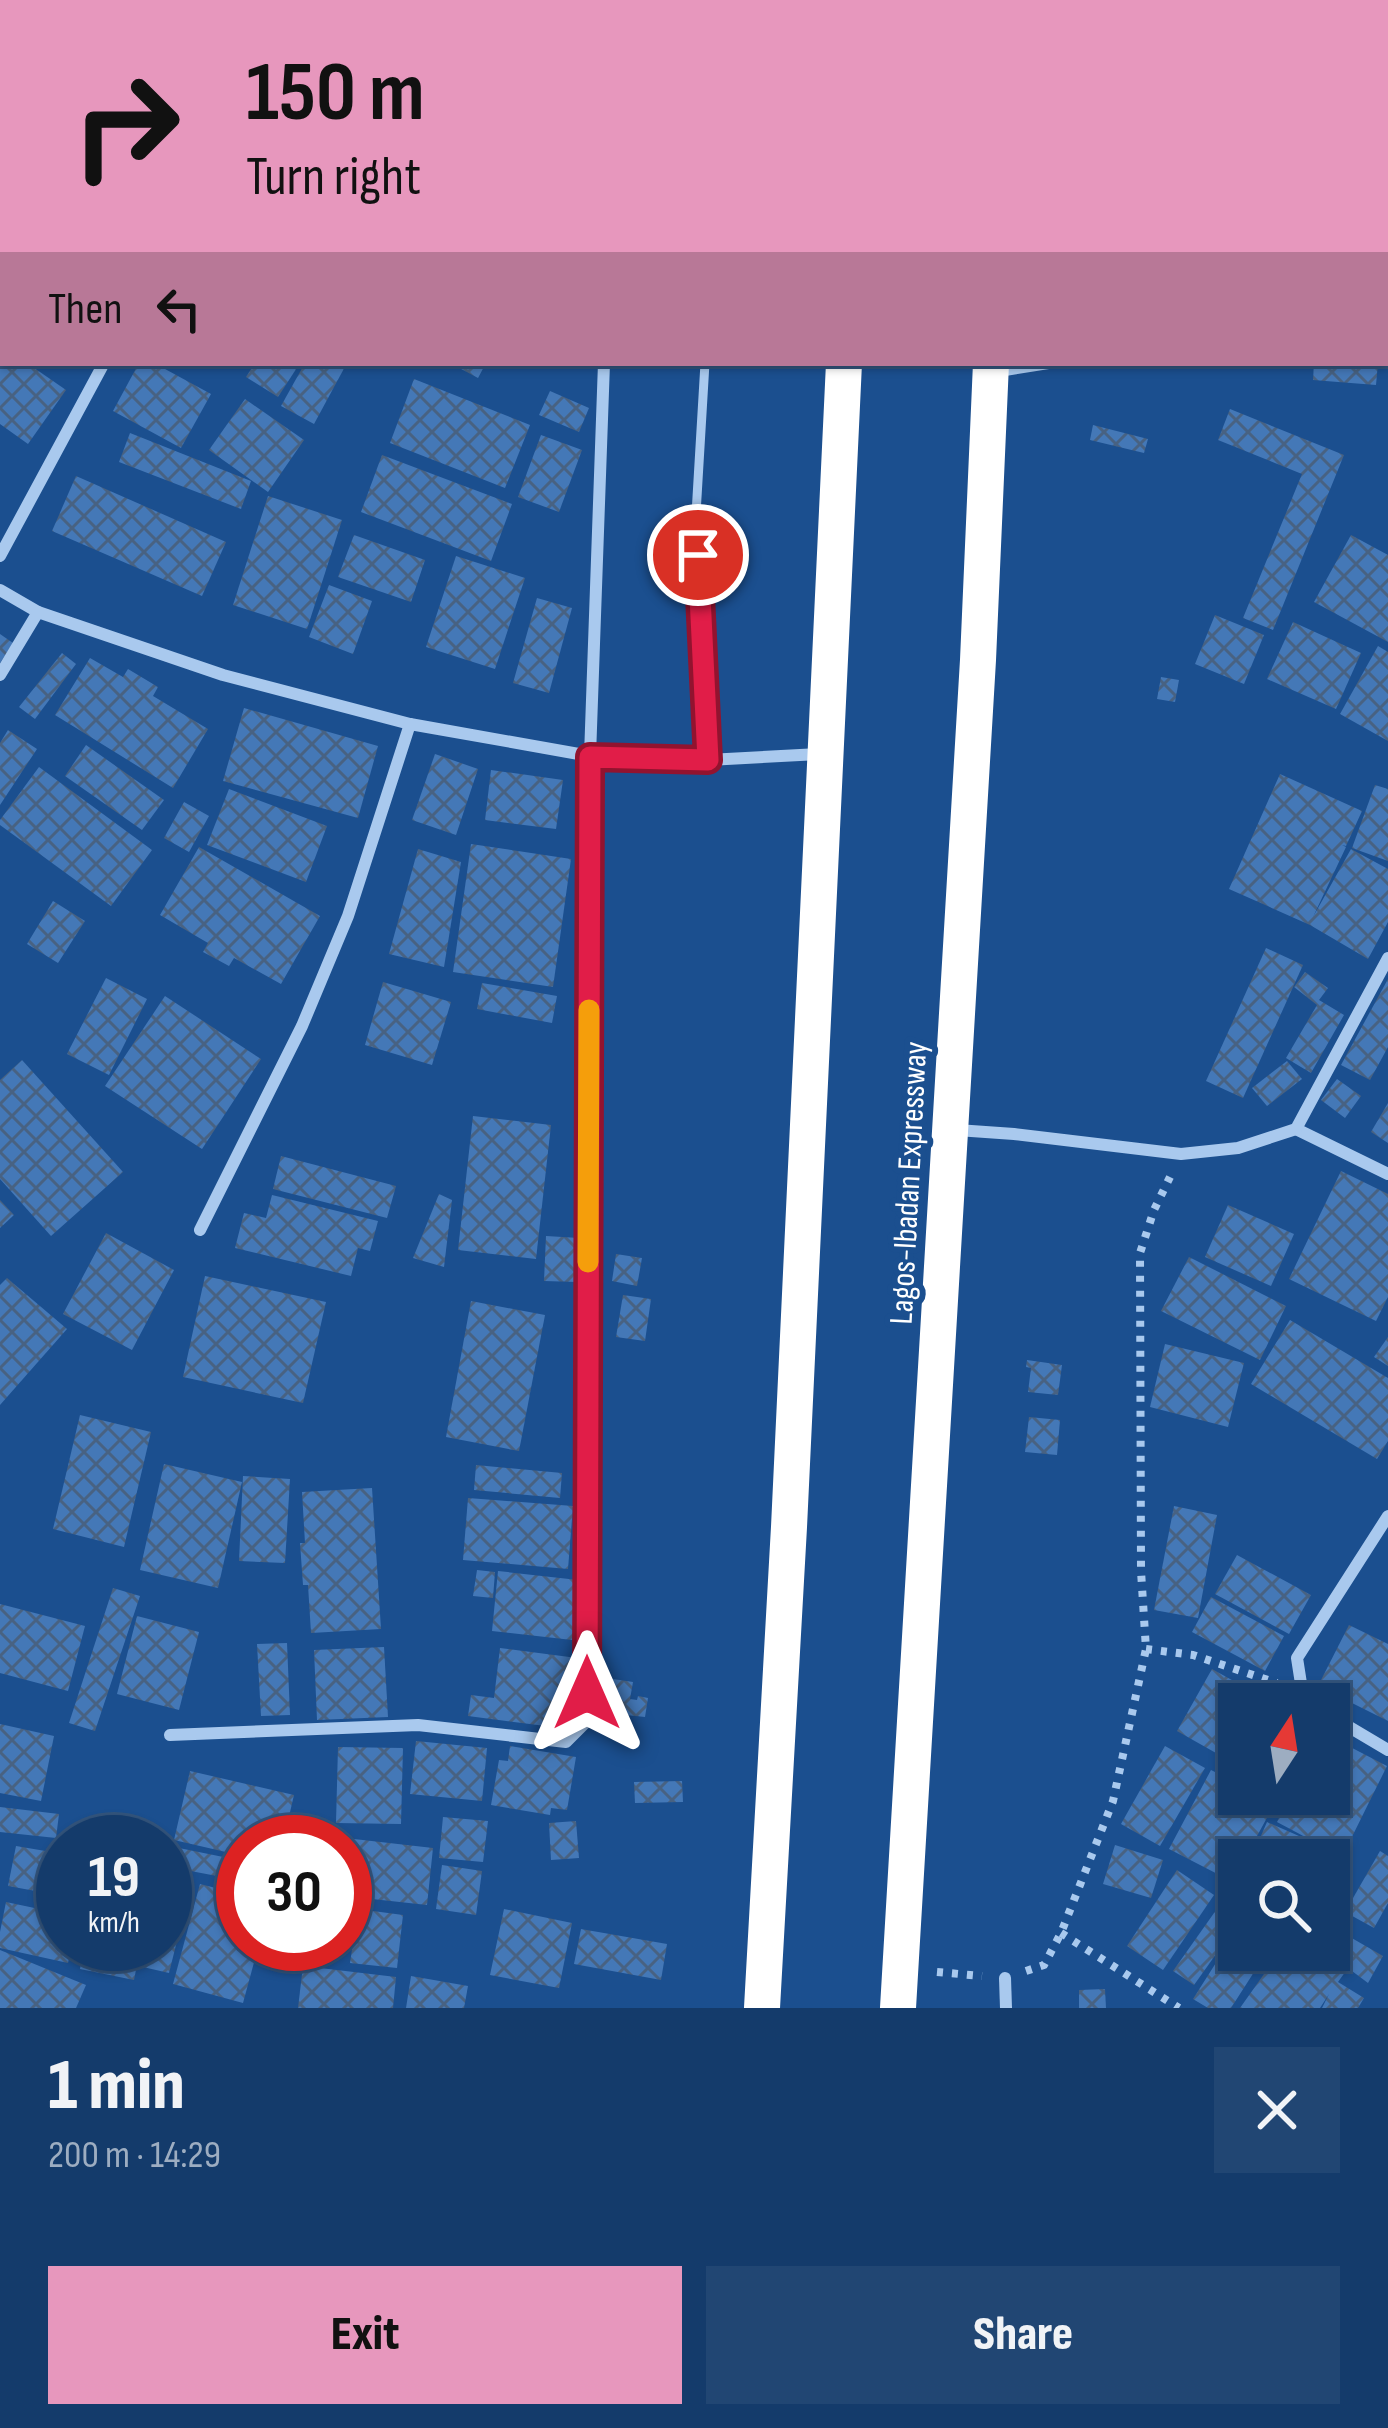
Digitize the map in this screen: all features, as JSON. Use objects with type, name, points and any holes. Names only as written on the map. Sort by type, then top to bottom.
[{"type":"highway","points":[[761,2008],[790,1527],[844,366]]},
{"type":"highway","name":"Lagos-Ibadan Expressway","points":[[898,2008],[978,660],[990,368]]},
{"type":"street","points":[[0,556],[102,366]]},
{"type":"street","points":[[170,1735],[418,1725],[566,1742],[586,1722],[590,757],[604,366]]},
{"type":"street","points":[[0,590],[38,612],[224,675],[410,724],[590,757],[708,760],[824,754]]},
{"type":"street","points":[[0,675],[38,612]]},
{"type":"street","points":[[200,1230],[302,1026],[348,916],[410,724]]},
{"type":"street","points":[[950,1130],[1181,1154],[1238,1148],[1296,1129],[1388,958]]},
{"type":"street","points":[[1296,1129],[1388,1174]]},
{"type":"street","points":[[1301,1683],[1297,1658],[1388,1516]]},
{"type":"street","points":[[1350,1727],[1388,1750]]},
{"type":"street","points":[[1005,1978],[1006,2008]]},
{"type":"lane","points":[[705,366],[696,514],[708,760]]},
{"type":"path","points":[[899,1969],[1005,1978],[1044,1965],[1113,1801],[1146,1649],[1141,1571],[1140,1253],[1181,1154]]},
{"type":"path","points":[[1146,1649],[1193,1655],[1280,1683]]},
{"type":"path","points":[[1061,1933],[1179,2008]]},
{"type":"building","points":[[0,366],[31,366],[66,390],[28,444],[0,424]]},
{"type":"building","points":[[137,366],[160,366],[211,394],[181,448],[113,411]]},
{"type":"building","points":[[253,366],[298,366],[278,397],[246,377]]},
{"type":"building","points":[[303,366],[345,366],[314,424],[281,406]]},
{"type":"building","points":[[456,366],[484,366],[478,378]]},
{"type":"building","points":[[1314,366],[1378,366],[1376,385],[1313,380]]},
{"type":"building","points":[[414,379],[530,425],[505,488],[390,443]]},
{"type":"building","points":[[550,391],[589,408],[579,432],[539,415]]},
{"type":"building","points":[[245,399],[304,440],[268,492],[209,450]]},
{"type":"building","points":[[1230,409],[1344,455],[1273,630],[1243,618],[1302,474],[1218,440]]},
{"type":"building","points":[[1093,425],[1148,439],[1144,453],[1090,440]]},
{"type":"building","points":[[130,433],[251,481],[241,509],[119,462]]},
{"type":"building","points":[[541,435],[582,450],[559,512],[518,497]]},
{"type":"building","points":[[382,455],[512,504],[491,561],[361,512]]},
{"type":"building","points":[[76,476],[226,542],[202,596],[52,531]]},
{"type":"building","points":[[268,496],[342,520],[307,629],[233,605]]},
{"type":"building","points":[[354,535],[425,560],[411,602],[338,577]]},
{"type":"building","points":[[1351,535],[1388,555],[1388,642],[1314,602]]},
{"type":"building","points":[[456,556],[525,578],[495,669],[426,647]]},
{"type":"building","points":[[329,585],[372,601],[353,654],[309,637]]},
{"type":"building","points":[[537,598],[572,608],[549,693],[513,683]]},
{"type":"building","points":[[1215,615],[1264,635],[1244,684],[1195,664]]},
{"type":"building","points":[[1293,622],[1361,653],[1336,709],[1267,679]]},
{"type":"building","points":[[0,634],[13,643],[0,663]]},
{"type":"building","points":[[1378,646],[1388,652],[1388,741],[1340,714]]},
{"type":"building","points":[[62,653],[76,664],[35,719],[19,707]]},
{"type":"building","points":[[90,658],[123,677],[128,669],[158,687],[153,696],[208,729],[173,788],[55,715]]},
{"type":"building","points":[[1161,677],[1179,680],[1175,702],[1157,699]]},
{"type":"building","points":[[244,708],[378,746],[358,818],[223,781]]},
{"type":"building","points":[[8,730],[37,749],[0,805],[0,743]]},
{"type":"building","points":[[86,745],[164,800],[142,830],[65,776]]},
{"type":"building","points":[[435,754],[478,769],[456,835],[412,820]]},
{"type":"building","points":[[39,767],[152,850],[111,906],[0,825]]},
{"type":"building","points":[[491,770],[563,780],[556,829],[485,820]]},
{"type":"building","points":[[1280,774],[1362,811],[1346,846],[1342,845],[1346,847],[1313,917],[1351,849],[1388,869],[1388,922],[1368,959],[1310,925],[1229,889]]},
{"type":"building","points":[[1375,785],[1388,789],[1388,861],[1352,848]]},
{"type":"building","points":[[229,789],[327,826],[306,882],[207,845]]},
{"type":"building","points":[[184,802],[209,816],[189,852],[164,838]]},
{"type":"building","points":[[471,844],[571,859],[553,987],[453,972]]},
{"type":"building","points":[[199,847],[320,916],[281,984],[234,958],[229,966],[203,952],[208,943],[160,915]]},
{"type":"building","points":[[418,849],[461,862],[444,967],[389,954]]},
{"type":"building","points":[[53,901],[85,921],[58,963],[27,944]]},
{"type":"building","points":[[1266,948],[1303,965],[1243,1098],[1206,1081]]},
{"type":"building","points":[[1305,972],[1328,988],[1319,1000],[1344,1015],[1311,1073],[1286,1058],[1317,1005],[1294,987]]},
{"type":"building","points":[[106,978],[147,999],[109,1075],[67,1054]]},
{"type":"building","points":[[1388,979],[1388,1047],[1370,1080],[1341,1065]]},
{"type":"building","points":[[383,982],[451,1002],[432,1065],[365,1045]]},
{"type":"building","points":[[482,983],[557,996],[552,1023],[477,1009]]},
{"type":"building","points":[[165,996],[261,1059],[202,1149],[105,1086]]},
{"type":"building","points":[[22,1060],[123,1172],[51,1236],[0,1179],[0,1080]]},
{"type":"building","points":[[1287,1061],[1302,1079],[1267,1106],[1252,1088]]},
{"type":"building","points":[[1337,1079],[1361,1096],[1345,1118],[1321,1100]]},
{"type":"building","points":[[1388,1103],[1388,1143],[1371,1132]]},
{"type":"building","points":[[473,1116],[551,1125],[536,1259],[458,1250]]},
{"type":"building","points":[[281,1156],[396,1186],[387,1218],[273,1189]]},
{"type":"building","points":[[1341,1171],[1388,1194],[1388,1297],[1376,1321],[1289,1279]]},
{"type":"building","points":[[439,1194],[452,1200],[444,1267],[413,1258]]},
{"type":"building","points":[[272,1195],[378,1221],[370,1251],[358,1248],[351,1276],[235,1248],[244,1213],[266,1218]]},
{"type":"building","points":[[0,1200],[14,1215],[0,1228]]},
{"type":"building","points":[[1228,1205],[1294,1234],[1271,1286],[1205,1257]]},
{"type":"building","points":[[106,1233],[174,1270],[132,1350],[63,1314]]},
{"type":"building","points":[[546,1236],[579,1238],[577,1282],[544,1281]]},
{"type":"building","points":[[616,1254],[642,1258],[637,1286],[612,1281]]},
{"type":"building","points":[[1189,1257],[1286,1306],[1260,1360],[1161,1311]]},
{"type":"building","points":[[205,1276],[326,1302],[303,1403],[183,1377]]},
{"type":"building","points":[[7,1278],[67,1329],[0,1405],[0,1285]]},
{"type":"building","points":[[623,1295],[651,1299],[645,1341],[616,1337]]},
{"type":"building","points":[[471,1301],[545,1315],[519,1451],[446,1437]]},
{"type":"building","points":[[1290,1320],[1388,1378],[1388,1441],[1377,1459],[1251,1384]]},
{"type":"building","points":[[1388,1337],[1388,1366],[1374,1357]]},
{"type":"building","points":[[1165,1344],[1244,1363],[1228,1427],[1150,1407]]},
{"type":"building","points":[[1027,1360],[1062,1365],[1058,1395],[1028,1392],[1031,1368],[1026,1367]]},
{"type":"building","points":[[80,1415],[151,1432],[124,1547],[53,1529]]},
{"type":"building","points":[[1029,1417],[1060,1420],[1057,1455],[1025,1452]]},
{"type":"building","points":[[164,1464],[242,1482],[218,1588],[140,1570]]},
{"type":"building","points":[[476,1465],[562,1473],[560,1498],[474,1490]]},
{"type":"building","points":[[243,1476],[290,1479],[285,1563],[239,1561]]},
{"type":"building","points":[[372,1488],[381,1629],[311,1633],[300,1543],[305,1543],[302,1492]]},
{"type":"building","points":[[468,1498],[573,1506],[568,1569],[463,1560]]},
{"type":"building","points":[[1174,1506],[1217,1515],[1198,1618],[1154,1610]]},
{"type":"building","points":[[1237,1555],[1311,1595],[1289,1634],[1215,1594]]},
{"type":"building","points":[[477,1570],[495,1572],[493,1598],[473,1596]]},
{"type":"building","points":[[498,1571],[578,1580],[572,1640],[492,1631]]},
{"type":"building","points":[[113,1588],[140,1596],[95,1731],[69,1723]]},
{"type":"building","points":[[1211,1597],[1284,1636],[1265,1671],[1192,1632]]},
{"type":"building","points":[[0,1604],[85,1626],[68,1691],[0,1673]]},
{"type":"building","points":[[137,1616],[199,1632],[179,1710],[117,1694]]},
{"type":"building","points":[[1349,1625],[1388,1644],[1388,1721],[1350,1702],[1350,1683],[1320,1683]]},
{"type":"building","points":[[287,1643],[290,1715],[261,1716],[257,1644]]},
{"type":"building","points":[[384,1647],[388,1717],[317,1720],[314,1650]]},
{"type":"building","points":[[500,1648],[577,1658],[569,1729],[468,1716],[471,1695],[494,1698]]},
{"type":"building","points":[[1212,1669],[1237,1683],[1218,1683],[1218,1754],[1177,1731]]},
{"type":"building","points":[[613,1679],[633,1682],[630,1699],[648,1698],[645,1717],[607,1713]]},
{"type":"building","points":[[0,1724],[54,1736],[41,1801],[0,1793]]},
{"type":"building","points":[[416,1741],[487,1748],[482,1801],[410,1794]]},
{"type":"building","points":[[510,1746],[576,1757],[567,1810],[551,1808],[550,1815],[491,1805],[499,1760],[508,1761]]},
{"type":"building","points":[[1165,1746],[1205,1768],[1160,1846],[1121,1824]]},
{"type":"building","points":[[338,1747],[403,1748],[401,1824],[372,1824],[372,1815],[336,1815]]},
{"type":"building","points":[[1350,1747],[1387,1766],[1350,1841],[1309,1839],[1277,1822],[1280,1815],[1350,1815]]},
{"type":"building","points":[[1211,1770],[1218,1774],[1218,1815],[1268,1815],[1255,1839],[1218,1839],[1218,1874],[1169,1849]]},
{"type":"building","points":[[190,1771],[294,1795],[289,1815],[216,1815],[216,1850],[192,1844],[192,1815],[180,1815]]},
{"type":"building","points":[[682,1781],[683,1802],[635,1803],[634,1782]]},
{"type":"building","points":[[0,1807],[59,1814],[36,1815],[36,1836],[0,1832]]},
{"type":"building","points":[[443,1817],[488,1821],[483,1862],[439,1858]]},
{"type":"building","points":[[576,1821],[579,1858],[551,1860],[549,1823]]},
{"type":"building","points":[[1267,1822],[1306,1839],[1260,1839]]},
{"type":"building","points":[[372,1841],[433,1848],[427,1905],[372,1899]]},
{"type":"building","points":[[1115,1845],[1163,1860],[1151,1898],[1103,1884]]},
{"type":"building","points":[[16,1846],[36,1849],[36,1891],[8,1886]]},
{"type":"building","points":[[192,1851],[216,1856],[216,1876],[192,1871]]},
{"type":"building","points":[[1380,1851],[1388,1856],[1388,1903],[1374,1928],[1350,1915],[1350,1903]]},
{"type":"building","points":[[442,1865],[482,1871],[476,1915],[436,1909]]},
{"type":"building","points":[[1177,1870],[1214,1895],[1163,1970],[1127,1946]]},
{"type":"building","points":[[200,1884],[216,1888],[216,1971],[252,1971],[243,2003],[173,1984],[177,1971],[192,1971],[192,1914]]},
{"type":"building","points":[[6,1902],[36,1908],[36,1956],[0,1948]]},
{"type":"building","points":[[1218,1907],[1218,1951],[1194,1985],[1173,1971]]},
{"type":"building","points":[[504,1909],[572,1923],[559,1988],[490,1975]]},
{"type":"building","points":[[372,1911],[403,1915],[397,1968],[372,1965]]},
{"type":"building","points":[[581,1929],[667,1944],[661,1980],[574,1964]]},
{"type":"building","points":[[1350,1937],[1383,1956],[1368,1983],[1350,1970]]},
{"type":"building","points":[[0,1950],[36,1965],[36,1971],[52,1971],[86,1985],[76,2008],[0,2008]]},
{"type":"building","points":[[1218,1960],[1218,1971],[1255,1971],[1231,2008],[1208,2008],[1193,1999]]},
{"type":"building","points":[[90,1971],[136,1971],[134,1980]]},
{"type":"building","points":[[302,1971],[396,1977],[393,2008],[298,2008]]},
{"type":"building","points":[[1266,1971],[1346,1971],[1338,1982],[1364,1998],[1358,2008],[1322,2008],[1329,1994],[1320,2008],[1240,2008]]},
{"type":"building","points":[[411,1976],[468,1986],[464,2008],[406,2008]]},
{"type":"building","points":[[1105,1989],[1106,2008],[1079,2008],[1079,1990]]},
{"type":"slow traffic","points":[[588,1262],[589,1010]]},
{"type":"route","points":[[587,1693],[590,757],[708,760],[698,555]]}]
